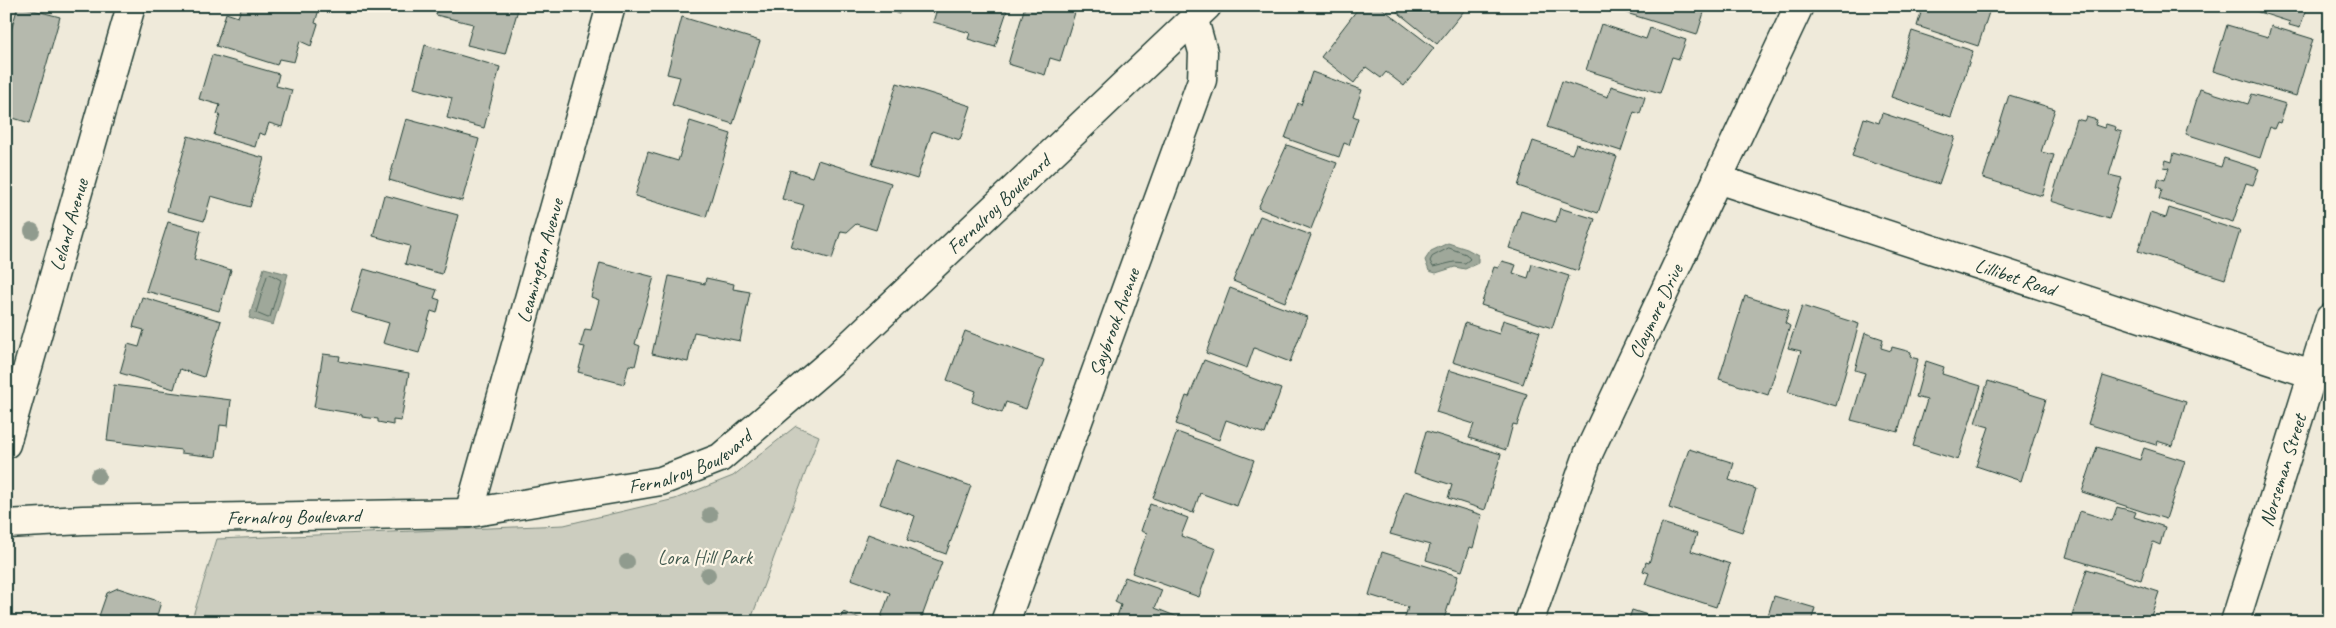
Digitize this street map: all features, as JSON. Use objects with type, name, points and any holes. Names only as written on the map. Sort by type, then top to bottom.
[{"type":"street","name":"Leland Avenue","points":[[6,444],[131,6]]},
{"type":"street","name":"Leamington Avenue","points":[[469,513],[612,6]]},
{"type":"street","name":"Claymore Drive","points":[[1529,622],[1589,452],[1799,6]]},
{"type":"street","name":"Fernalroy Boulevard","points":[[6,524],[83,520],[469,513],[661,481],[720,458],[836,358],[1200,13]]},
{"type":"street","name":"Saybrook Avenue","points":[[1005,622],[1202,80],[1204,52],[1200,13]]},
{"type":"street","name":"Lillibet Road","points":[[1717,179],[2312,374]]},
{"type":"street","name":"Norseman Street","points":[[2235,622],[2330,318]]},
{"type":"green space","name":"Lora Hill Park","points":[[796,426],[819,436],[750,622],[191,622],[217,539],[564,525],[675,499],[733,476]]},
{"type":"water","points":[[1448,243],[1478,255],[1478,263],[1465,269],[1455,267],[1436,273],[1429,271],[1425,260],[1431,251]]},
{"type":"water","points":[[264,268],[288,274],[273,325],[249,318]]},
{"type":"building","points":[[18,6],[60,17],[30,123],[6,116],[6,48]]},
{"type":"building","points":[[242,6],[320,6],[315,23],[318,24],[311,46],[300,41],[294,62],[279,59],[277,65],[216,46],[226,13],[238,17]]},
{"type":"building","points":[[438,6],[519,6],[505,54],[467,45],[473,24],[436,15]]},
{"type":"building","points":[[875,6],[901,6],[899,14]]},
{"type":"building","points":[[938,6],[993,6],[1007,11],[995,47],[968,39],[970,33],[933,22]]},
{"type":"building","points":[[1025,6],[1077,6],[1060,61],[1050,58],[1045,75],[1008,64]]},
{"type":"building","points":[[1360,6],[1379,6],[1434,48],[1404,86],[1386,72],[1381,78],[1366,67],[1354,83],[1321,57]]},
{"type":"building","points":[[1390,6],[1468,6],[1437,44]]},
{"type":"building","points":[[1625,6],[1706,6],[1697,35],[1623,12]]},
{"type":"building","points":[[1923,6],[1991,6],[1978,46],[1917,26]]},
{"type":"building","points":[[2240,6],[2307,6],[2300,28],[2289,25],[2290,22]]},
{"type":"building","points":[[682,17],[760,41],[733,124],[672,105],[680,77],[667,74]]},
{"type":"building","points":[[1601,24],[1646,39],[1650,28],[1686,40],[1679,59],[1672,57],[1660,93],[1586,70]]},
{"type":"building","points":[[2227,25],[2268,37],[2271,26],[2313,39],[2296,96],[2213,71]]},
{"type":"building","points":[[1912,31],[1973,51],[1951,117],[1891,97]]},
{"type":"building","points":[[425,45],[500,67],[484,128],[447,118],[452,98],[414,88]]},
{"type":"building","points":[[212,55],[279,74],[276,86],[292,90],[282,127],[269,123],[265,135],[259,133],[255,147],[214,135],[220,115],[217,114],[220,105],[199,99]]},
{"type":"building","points":[[1312,72],[1362,90],[1353,116],[1358,118],[1349,145],[1344,143],[1339,157],[1285,138],[1298,103],[1301,105]]},
{"type":"building","points":[[1562,81],[1608,97],[1611,86],[1645,97],[1640,114],[1634,112],[1621,151],[1547,127]]},
{"type":"building","points":[[897,83],[971,106],[960,140],[932,131],[917,179],[872,165]]},
{"type":"building","points":[[2200,89],[2248,104],[2252,94],[2286,104],[2280,123],[2277,122],[2274,129],[2270,127],[2260,158],[2186,134]]},
{"type":"building","points":[[2009,95],[2055,109],[2041,152],[2054,155],[2042,196],[1983,178]]},
{"type":"building","points":[[1882,113],[1955,137],[1939,184],[1852,156],[1864,118],[1879,123]]},
{"type":"building","points":[[2086,117],[2097,120],[2095,125],[2104,128],[2106,124],[2116,127],[2115,130],[2122,132],[2109,175],[2122,178],[2109,219],[2051,201],[2076,119],[2084,121]]},
{"type":"building","points":[[406,119],[479,139],[462,201],[389,180]]},
{"type":"building","points":[[690,121],[731,134],[706,217],[635,196],[648,152],[678,161]]},
{"type":"building","points":[[188,136],[264,158],[250,207],[211,196],[204,221],[167,211]]},
{"type":"building","points":[[1533,141],[1572,154],[1576,144],[1617,157],[1598,213],[1518,186]]},
{"type":"building","points":[[1287,145],[1337,163],[1311,229],[1258,208]]},
{"type":"building","points":[[2174,153],[2221,167],[2224,158],[2259,169],[2253,185],[2246,183],[2233,222],[2159,199],[2162,189],[2157,187],[2159,178],[2165,180],[2169,168],[2164,167],[2166,160],[2172,162]]},
{"type":"building","points":[[818,160],[891,183],[876,230],[856,224],[847,232],[841,231],[832,259],[791,247],[804,205],[782,199],[790,170],[812,177]]},
{"type":"building","points":[[384,195],[458,215],[442,274],[405,264],[410,246],[373,236]]},
{"type":"building","points":[[1560,208],[1595,219],[1578,271],[1509,248],[1521,211],[1556,222]]},
{"type":"building","points":[[2169,208],[2240,231],[2225,279],[2138,251],[2150,213],[2166,218]]},
{"type":"building","points":[[1260,216],[1311,235],[1285,302],[1233,281]]},
{"type":"building","points":[[168,222],[201,231],[194,259],[231,270],[219,311],[146,291]]},
{"type":"building","points":[[1502,261],[1516,265],[1513,273],[1528,278],[1532,264],[1569,276],[1552,328],[1481,305],[1494,267],[1498,268]]},
{"type":"building","points":[[600,263],[654,277],[635,344],[640,346],[635,366],[629,365],[624,384],[578,372],[585,347],[580,346],[585,329],[591,330],[599,300],[591,297]]},
{"type":"building","points":[[364,269],[437,290],[434,298],[440,300],[437,313],[431,311],[419,353],[383,343],[389,323],[351,312]]},
{"type":"building","points":[[669,276],[705,284],[706,278],[734,284],[733,289],[750,292],[740,341],[694,332],[688,362],[652,354]]},
{"type":"building","points":[[1230,288],[1307,317],[1290,362],[1254,348],[1247,368],[1206,353]]},
{"type":"building","points":[[1745,296],[1789,310],[1785,323],[1790,326],[1768,395],[1719,379]]},
{"type":"building","points":[[142,297],[221,321],[204,377],[180,369],[174,389],[120,373],[128,344],[139,347],[144,330],[133,327]]},
{"type":"building","points":[[1802,306],[1859,324],[1836,406],[1788,392],[1801,351],[1788,348]]},
{"type":"building","points":[[1503,320],[1540,332],[1523,384],[1453,362],[1465,323],[1499,334]]},
{"type":"building","points":[[965,331],[1044,360],[1026,409],[1006,402],[1002,413],[972,402],[976,391],[947,380]]},
{"type":"building","points":[[1865,333],[1883,339],[1881,348],[1891,351],[1892,347],[1911,352],[1910,357],[1918,359],[1898,432],[1851,420],[1865,373],[1855,370]]},
{"type":"building","points":[[323,354],[340,356],[339,361],[409,373],[401,421],[393,420],[393,425],[378,422],[378,419],[362,417],[362,415],[314,407]]},
{"type":"building","points":[[1204,360],[1281,389],[1265,434],[1226,420],[1219,440],[1176,424],[1186,396],[1189,397]]},
{"type":"building","points":[[1926,361],[1944,367],[1942,374],[1981,386],[1958,460],[1913,446],[1927,400],[1916,397]]},
{"type":"building","points":[[1449,370],[1527,394],[1517,425],[1513,424],[1506,450],[1469,438],[1474,424],[1436,412]]},
{"type":"building","points":[[2103,376],[2186,402],[2173,446],[2157,441],[2156,445],[2088,424]]},
{"type":"building","points":[[1988,381],[2046,399],[2021,481],[1976,466],[1989,427],[1975,423]]},
{"type":"building","points":[[114,385],[231,400],[228,426],[220,425],[216,457],[181,453],[181,450],[107,441]]},
{"type":"building","points":[[1426,431],[1501,454],[1485,510],[1448,498],[1452,485],[1414,473]]},
{"type":"building","points":[[1177,432],[1254,460],[1237,506],[1200,493],[1193,513],[1153,498]]},
{"type":"building","points":[[2097,447],[2140,460],[2144,448],[2185,461],[2166,519],[2082,492]]},
{"type":"building","points":[[1689,449],[1734,463],[1729,480],[1756,489],[1742,532],[1669,508]]},
{"type":"building","points":[[896,460],[971,486],[946,554],[907,540],[915,516],[880,504]]},
{"type":"building","points":[[1405,491],[1482,515],[1473,548],[1470,547],[1462,571],[1426,560],[1430,545],[1390,534]]},
{"type":"building","points":[[1150,504],[1188,518],[1181,536],[1216,549],[1199,597],[1132,573],[1147,533],[1141,531]]},
{"type":"building","points":[[2117,507],[2136,512],[2134,517],[2165,527],[2160,545],[2153,542],[2141,580],[2066,557],[2080,511],[2112,521]]},
{"type":"building","points":[[1662,523],[1697,534],[1691,551],[1730,564],[1716,607],[1645,584],[1649,573],[1643,571],[1646,562],[1649,563]]},
{"type":"building","points":[[868,534],[942,562],[920,622],[894,622],[881,617],[890,593],[851,579]]},
{"type":"building","points":[[1382,552],[1458,576],[1443,622],[1404,621],[1408,607],[1369,595]]},
{"type":"building","points":[[2087,569],[2159,592],[2149,622],[2070,622]]},
{"type":"building","points":[[1125,577],[1162,590],[1155,608],[1190,622],[1115,622],[1121,605],[1115,602]]},
{"type":"building","points":[[118,588],[161,602],[155,622],[97,622],[107,593]]},
{"type":"building","points":[[1774,596],[1815,608],[1811,622],[1766,622]]},
{"type":"building","points":[[1632,610],[1666,621],[1667,618],[1675,620],[1674,622],[1628,622]]},
{"type":"building","points":[[843,612],[869,622],[839,622]]},
{"type":"building","points":[[1360,614],[1386,622],[1358,622]]},
{"type":"building","points":[[1835,615],[1856,622],[1833,622]]}]
